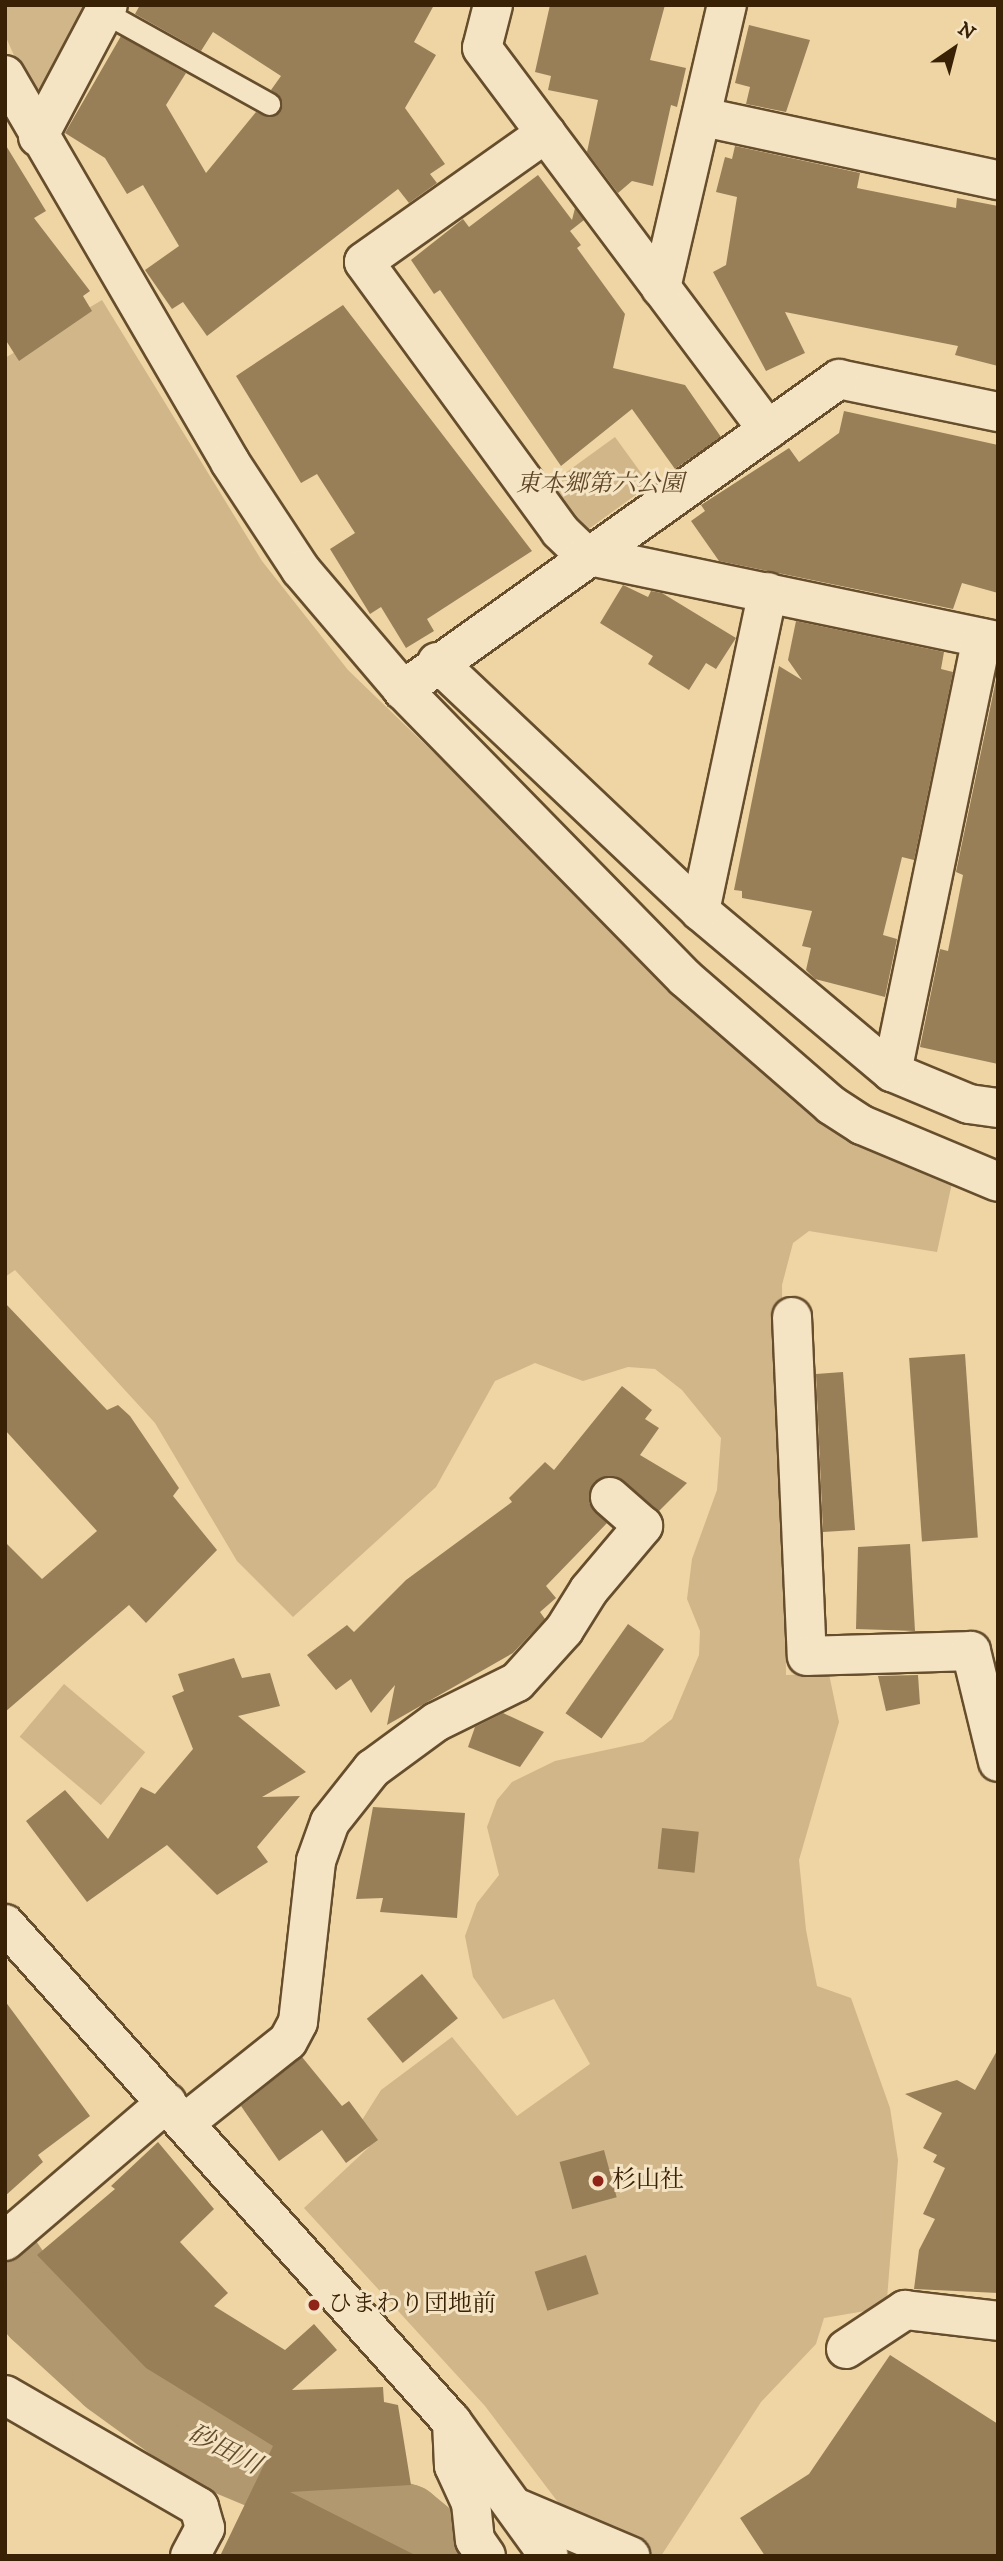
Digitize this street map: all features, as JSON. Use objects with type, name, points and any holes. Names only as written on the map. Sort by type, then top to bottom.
[{"type":"street","points":[[492,5],[482,48],[768,430]]},
{"type":"street","points":[[661,288],[727,5]]},
{"type":"street","points":[[38,137],[106,9]]},
{"type":"street","points":[[6,79],[230,462],[301,570],[403,690],[685,978],[831,1105],[862,1125],[998,1182]]},
{"type":"street","points":[[703,117],[998,180]]},
{"type":"street","points":[[546,133],[364,262],[560,531],[585,555],[990,640],[892,1072]]},
{"type":"street","points":[[403,690],[585,555],[839,379],[998,412]]},
{"type":"street","points":[[700,911],[768,592]]},
{"type":"street","points":[[437,663],[700,911],[892,1072],[969,1104],[998,1108]]},
{"type":"street","points":[[792,1317],[807,1656],[971,1651],[998,1762]]},
{"type":"street","points":[[5,2241],[177,2112],[288,2041],[298,2022],[316,1861],[330,1822],[372,1769],[436,1722],[517,1682],[564,1630],[589,1590],[643,1526],[610,1497]]},
{"type":"street","points":[[5,1924],[177,2112],[452,2422],[519,2509],[549,2556]]},
{"type":"street","points":[[846,2349],[905,2310],[998,2321]]},
{"type":"street","points":[[5,2395],[199,2507],[205,2528],[190,2556]]},
{"type":"street","points":[[452,2422],[454,2466],[471,2503],[472,2551]]},
{"type":"street","points":[[519,2509],[630,2556]]},
{"type":"lane","points":[[106,9],[269,104]]},
{"type":"green space","points":[[5,5],[85,5],[34,101],[5,35]]},
{"type":"green space","points":[[102,300],[262,561],[348,670],[691,1001],[952,1183],[937,1252],[809,1231],[793,1243],[782,1285],[786,1675],[829,1674],[839,1722],[799,1860],[806,1930],[817,1986],[851,1998],[890,2108],[898,2160],[887,2299],[877,2309],[824,2318],[816,2344],[761,2402],[661,2556],[648,2556],[570,2518],[485,2406],[304,2208],[369,2147],[357,2128],[381,2090],[452,2037],[517,2116],[590,2064],[554,1999],[503,2019],[473,1977],[465,1936],[477,1903],[499,1875],[487,1827],[497,1800],[512,1782],[555,1761],[643,1742],[672,1719],[699,1655],[700,1631],[687,1599],[692,1559],[717,1490],[721,1438],[682,1390],[655,1369],[628,1367],[583,1381],[535,1363],[495,1381],[436,1487],[293,1617],[237,1561],[155,1423],[15,1270],[5,1277],[5,358]]},
{"type":"green space","name":"東本郷第六公園","points":[[615,437],[650,485],[582,534],[547,486]]},
{"type":"green space","points":[[64,1684],[145,1752],[101,1805],[20,1737]]},
{"type":"building","points":[[140,5],[434,5],[414,42],[436,55],[405,108],[445,164],[430,174],[437,183],[409,203],[398,189],[207,336],[183,302],[172,309],[145,270],[179,246],[143,185],[127,194],[105,158],[65,133],[121,36],[186,73],[166,105],[206,173],[256,112],[270,117],[280,111],[281,98],[271,90],[281,76],[213,32],[201,51],[135,14]]},
{"type":"building","points":[[550,5],[665,5],[650,60],[686,68],[677,107],[671,105],[653,186],[632,181],[618,193],[587,152],[598,100],[548,90],[551,76],[535,72]]},
{"type":"building","points":[[749,25],[810,40],[786,112],[746,104],[750,87],[735,83]]},
{"type":"building","points":[[5,144],[46,211],[34,218],[90,291],[83,296],[92,311],[19,361],[5,339]]},
{"type":"building","points":[[735,146],[860,173],[857,188],[956,208],[957,198],[998,206],[998,366],[955,355],[958,346],[785,312],[805,353],[766,371],[713,272],[726,265],[737,197],[716,192],[725,157],[732,159]]},
{"type":"building","points":[[538,175],[572,220],[575,208],[584,220],[570,231],[581,245],[577,248],[625,314],[613,368],[685,385],[721,437],[675,469],[632,409],[561,466],[440,290],[434,294],[411,260],[463,219],[469,227]]},
{"type":"building","points":[[343,305],[532,551],[427,619],[434,631],[406,648],[381,607],[370,614],[330,549],[355,533],[317,474],[301,483],[236,376]]},
{"type":"building","points":[[844,411],[998,445],[998,593],[962,583],[953,609],[719,561],[691,521],[705,511],[701,505],[789,448],[799,462],[839,433]]},
{"type":"building","points":[[623,585],[648,597],[651,591],[662,593],[736,638],[716,669],[706,663],[689,690],[648,664],[653,656],[600,623]]},
{"type":"building","points":[[796,621],[944,652],[941,669],[953,672],[914,860],[902,857],[883,935],[897,939],[885,997],[815,979],[806,970],[811,948],[802,946],[812,911],[742,898],[742,891],[734,890],[779,666],[802,680],[788,660]]},
{"type":"building","points":[[996,680],[998,1064],[920,1047],[940,949],[948,951],[963,875],[956,872]]},
{"type":"building","points":[[5,1303],[107,1410],[118,1405],[130,1416],[179,1488],[173,1496],[217,1550],[146,1623],[129,1605],[5,1712],[5,1542],[42,1579],[97,1531],[5,1430]]},
{"type":"building","points":[[965,1354],[978,1538],[922,1541],[909,1358]]},
{"type":"building","points":[[843,1372],[855,1530],[823,1532],[816,1374]]},
{"type":"building","points":[[622,1386],[652,1410],[645,1419],[659,1428],[640,1455],[687,1483],[659,1511],[615,1476],[594,1482],[589,1503],[607,1523],[546,1586],[556,1598],[540,1612],[545,1619],[513,1653],[387,1725],[395,1685],[371,1713],[351,1679],[336,1690],[307,1655],[347,1625],[354,1632],[406,1580],[512,1502],[509,1498],[545,1462],[554,1470]]},
{"type":"building","points":[[910,1544],[915,1631],[856,1629],[858,1547]]},
{"type":"building","points":[[628,1624],[664,1649],[602,1739],[565,1713]]},
{"type":"building","points":[[234,1658],[242,1678],[270,1673],[280,1706],[238,1716],[306,1772],[262,1797],[300,1796],[257,1847],[268,1862],[217,1895],[167,1845],[87,1902],[26,1821],[65,1790],[108,1839],[141,1787],[155,1794],[193,1749],[172,1696],[184,1691],[178,1674]]},
{"type":"building","points":[[918,1675],[920,1704],[886,1711],[878,1676]]},
{"type":"building","points":[[503,1713],[544,1732],[520,1767],[468,1747],[475,1727]]},
{"type":"building","points":[[373,1807],[465,1813],[457,1918],[380,1912],[383,1898],[356,1899]]},
{"type":"building","points":[[662,1828],[699,1832],[695,1873],[658,1869]]},
{"type":"building","points":[[422,1974],[458,2018],[403,2063],[367,2019]]},
{"type":"building","points":[[5,2001],[90,2116],[38,2155],[43,2162],[5,2196]]},
{"type":"building","points":[[998,2049],[998,2293],[914,2289],[919,2250],[935,2219],[923,2214],[945,2168],[933,2162],[937,2155],[923,2148],[942,2113],[905,2094],[957,2080],[975,2090]]},
{"type":"building","points":[[302,2057],[342,2106],[349,2101],[378,2140],[346,2163],[322,2130],[279,2161],[241,2106]]},
{"type":"building","points":[[158,2142],[214,2209],[180,2242],[228,2293],[214,2306],[285,2350],[314,2324],[337,2350],[292,2390],[383,2387],[384,2402],[398,2405],[411,2485],[290,2492],[417,2556],[220,2556],[273,2446],[146,2368],[37,2255],[115,2189],[111,2186]]},
{"type":"building","name":"杉山社","points":[[604,2150],[617,2197],[572,2209],[560,2162]]},
{"type":"building","points":[[586,2255],[599,2294],[547,2311],[535,2272]]},
{"type":"building","points":[[890,2355],[998,2424],[998,2556],[765,2556],[740,2518],[809,2474]]},
{"type":"waterway","name":"砂田川","points":[[5,2264],[37,2310],[110,2377],[208,2448],[342,2504],[406,2522],[447,2556]]},
{"type":"place","name":"杉山社","points":[[598,2181]]},
{"type":"place","name":"ひまわり団地前","points":[[314,2305]]}]
